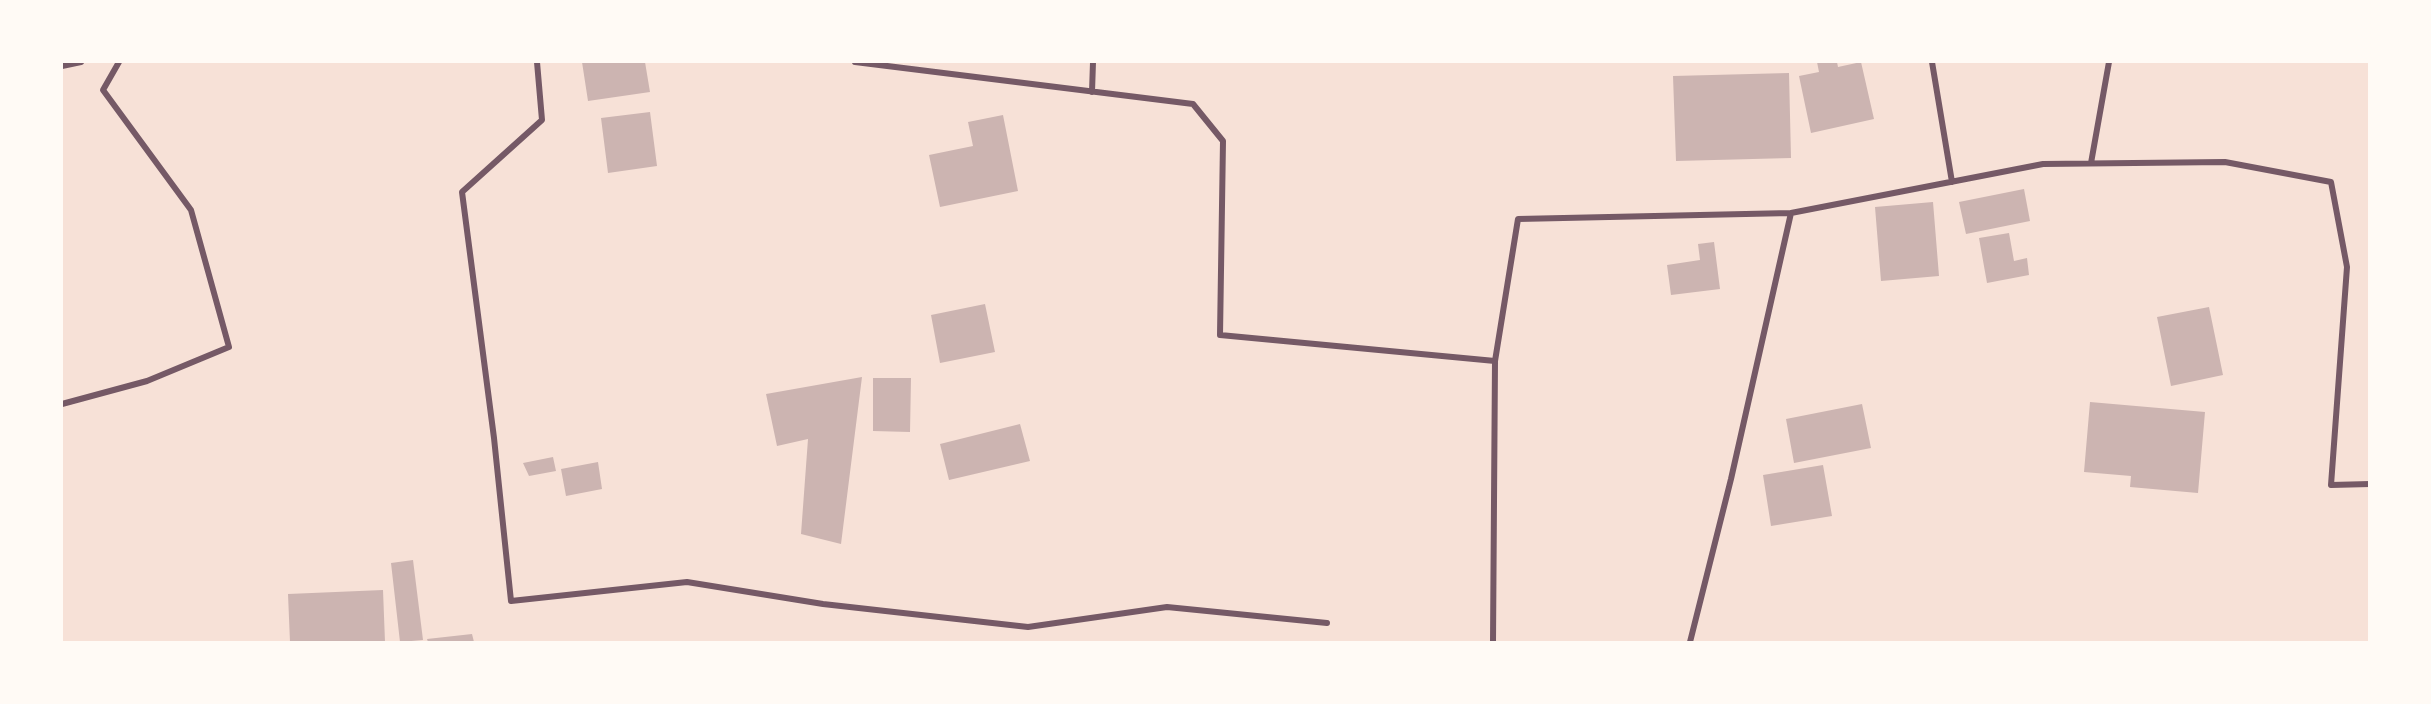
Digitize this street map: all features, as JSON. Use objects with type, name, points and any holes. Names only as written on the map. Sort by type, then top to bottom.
[{"type":"street","points":[[62,66],[81,62]]},
{"type":"street","points":[[62,404],[147,381],[230,346],[191,210],[103,90],[119,62]]},
{"type":"street","points":[[537,62],[542,120],[462,192],[494,438],[511,600],[687,582],[823,604],[1028,627],[1167,608],[1326,623]]},
{"type":"street","points":[[855,62],[1193,104],[1222,141],[1220,335],[1495,362]]},
{"type":"street","points":[[1092,92],[1093,62]]},
{"type":"street","points":[[1932,62],[1952,182]]},
{"type":"street","points":[[2091,164],[2109,62]]},
{"type":"street","points":[[1493,642],[1495,362],[1518,219],[1791,213],[2043,164],[2225,162],[2331,182],[2347,267],[2331,486],[2370,484]]},
{"type":"street","points":[[1690,642],[1731,479],[1791,213]]},
{"type":"building","points":[[582,62],[645,62],[650,92],[588,101]]},
{"type":"building","points":[[1817,62],[1837,62],[1838,67],[1861,62],[1874,119],[1811,133],[1799,76],[1819,72]]},
{"type":"building","points":[[1789,73],[1791,158],[1676,161],[1673,76]]},
{"type":"building","points":[[650,112],[657,166],[608,173],[601,118]]},
{"type":"building","points":[[1003,115],[1018,191],[940,207],[929,155],[973,146],[968,122]]},
{"type":"building","points":[[2024,189],[2030,221],[1966,234],[1959,202]]},
{"type":"building","points":[[1933,202],[1939,276],[1881,281],[1875,207]]},
{"type":"building","points":[[2009,233],[2014,261],[2027,258],[2029,275],[1987,283],[1979,238]]},
{"type":"building","points":[[1714,242],[1720,289],[1671,295],[1667,265],[1700,260],[1698,244]]},
{"type":"building","points":[[985,304],[995,352],[940,363],[931,315]]},
{"type":"building","points":[[2209,307],[2223,375],[2171,386],[2157,317]]},
{"type":"building","points":[[862,377],[841,544],[801,534],[808,439],[777,446],[766,394]]},
{"type":"building","points":[[873,378],[911,378],[910,432],[873,431]]},
{"type":"building","points":[[2090,402],[2205,412],[2198,493],[2130,487],[2131,476],[2084,472]]},
{"type":"building","points":[[1862,404],[1871,448],[1794,463],[1786,419]]},
{"type":"building","points":[[1020,424],[1030,461],[949,480],[940,444]]},
{"type":"building","points":[[553,457],[556,471],[529,476],[523,463]]},
{"type":"building","points":[[598,462],[602,489],[566,496],[561,469]]},
{"type":"building","points":[[1823,465],[1832,516],[1771,526],[1763,475]]},
{"type":"building","points":[[413,560],[423,640],[400,642],[391,563]]},
{"type":"building","points":[[383,590],[385,642],[290,642],[288,594]]},
{"type":"building","points":[[472,634],[474,642],[428,642],[427,639]]}]
